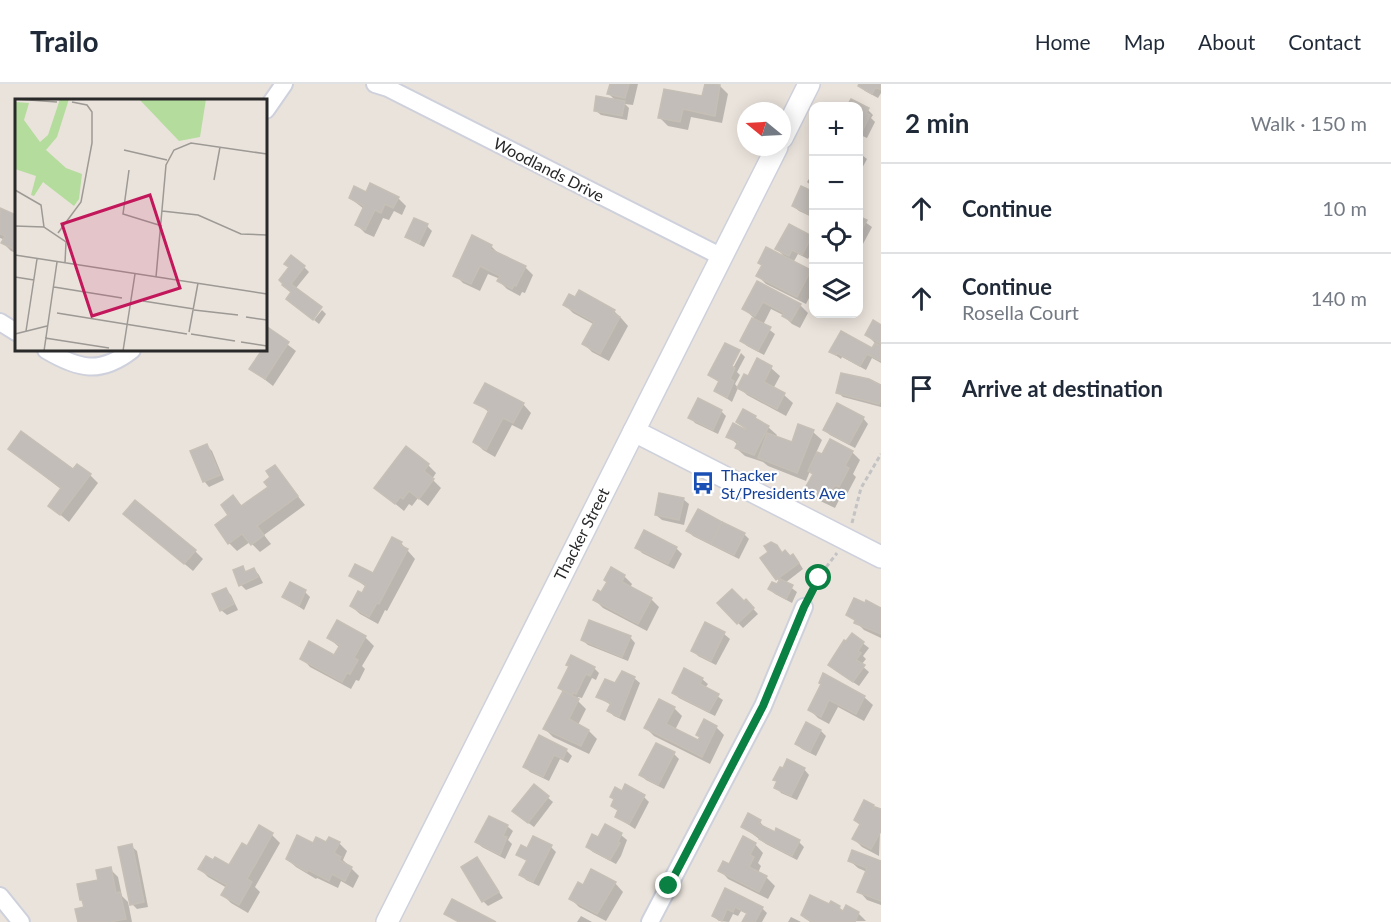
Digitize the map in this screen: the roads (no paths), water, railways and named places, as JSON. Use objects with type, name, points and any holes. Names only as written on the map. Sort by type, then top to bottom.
[{"type":"street","points":[[267,109],[284,84]]},
{"type":"street","name":"Woodlands Drive","points":[[375,84],[388,88],[722,257]]},
{"type":"street","points":[[791,120],[809,84]]},
{"type":"street","name":"Thacker Street","points":[[387,922],[772,156]]},
{"type":"street","points":[[0,322],[15,331]]},
{"type":"street","points":[[48,351],[66,362],[90,368],[111,363],[130,351]]},
{"type":"street","points":[[634,430],[881,557]]},
{"type":"street","points":[[650,922],[763,706],[804,607]]},
{"type":"street","points":[[0,896],[21,922]]},
{"type":"place","name":"Thacker St/Presidents Ave","points":[[703,483]]}]
